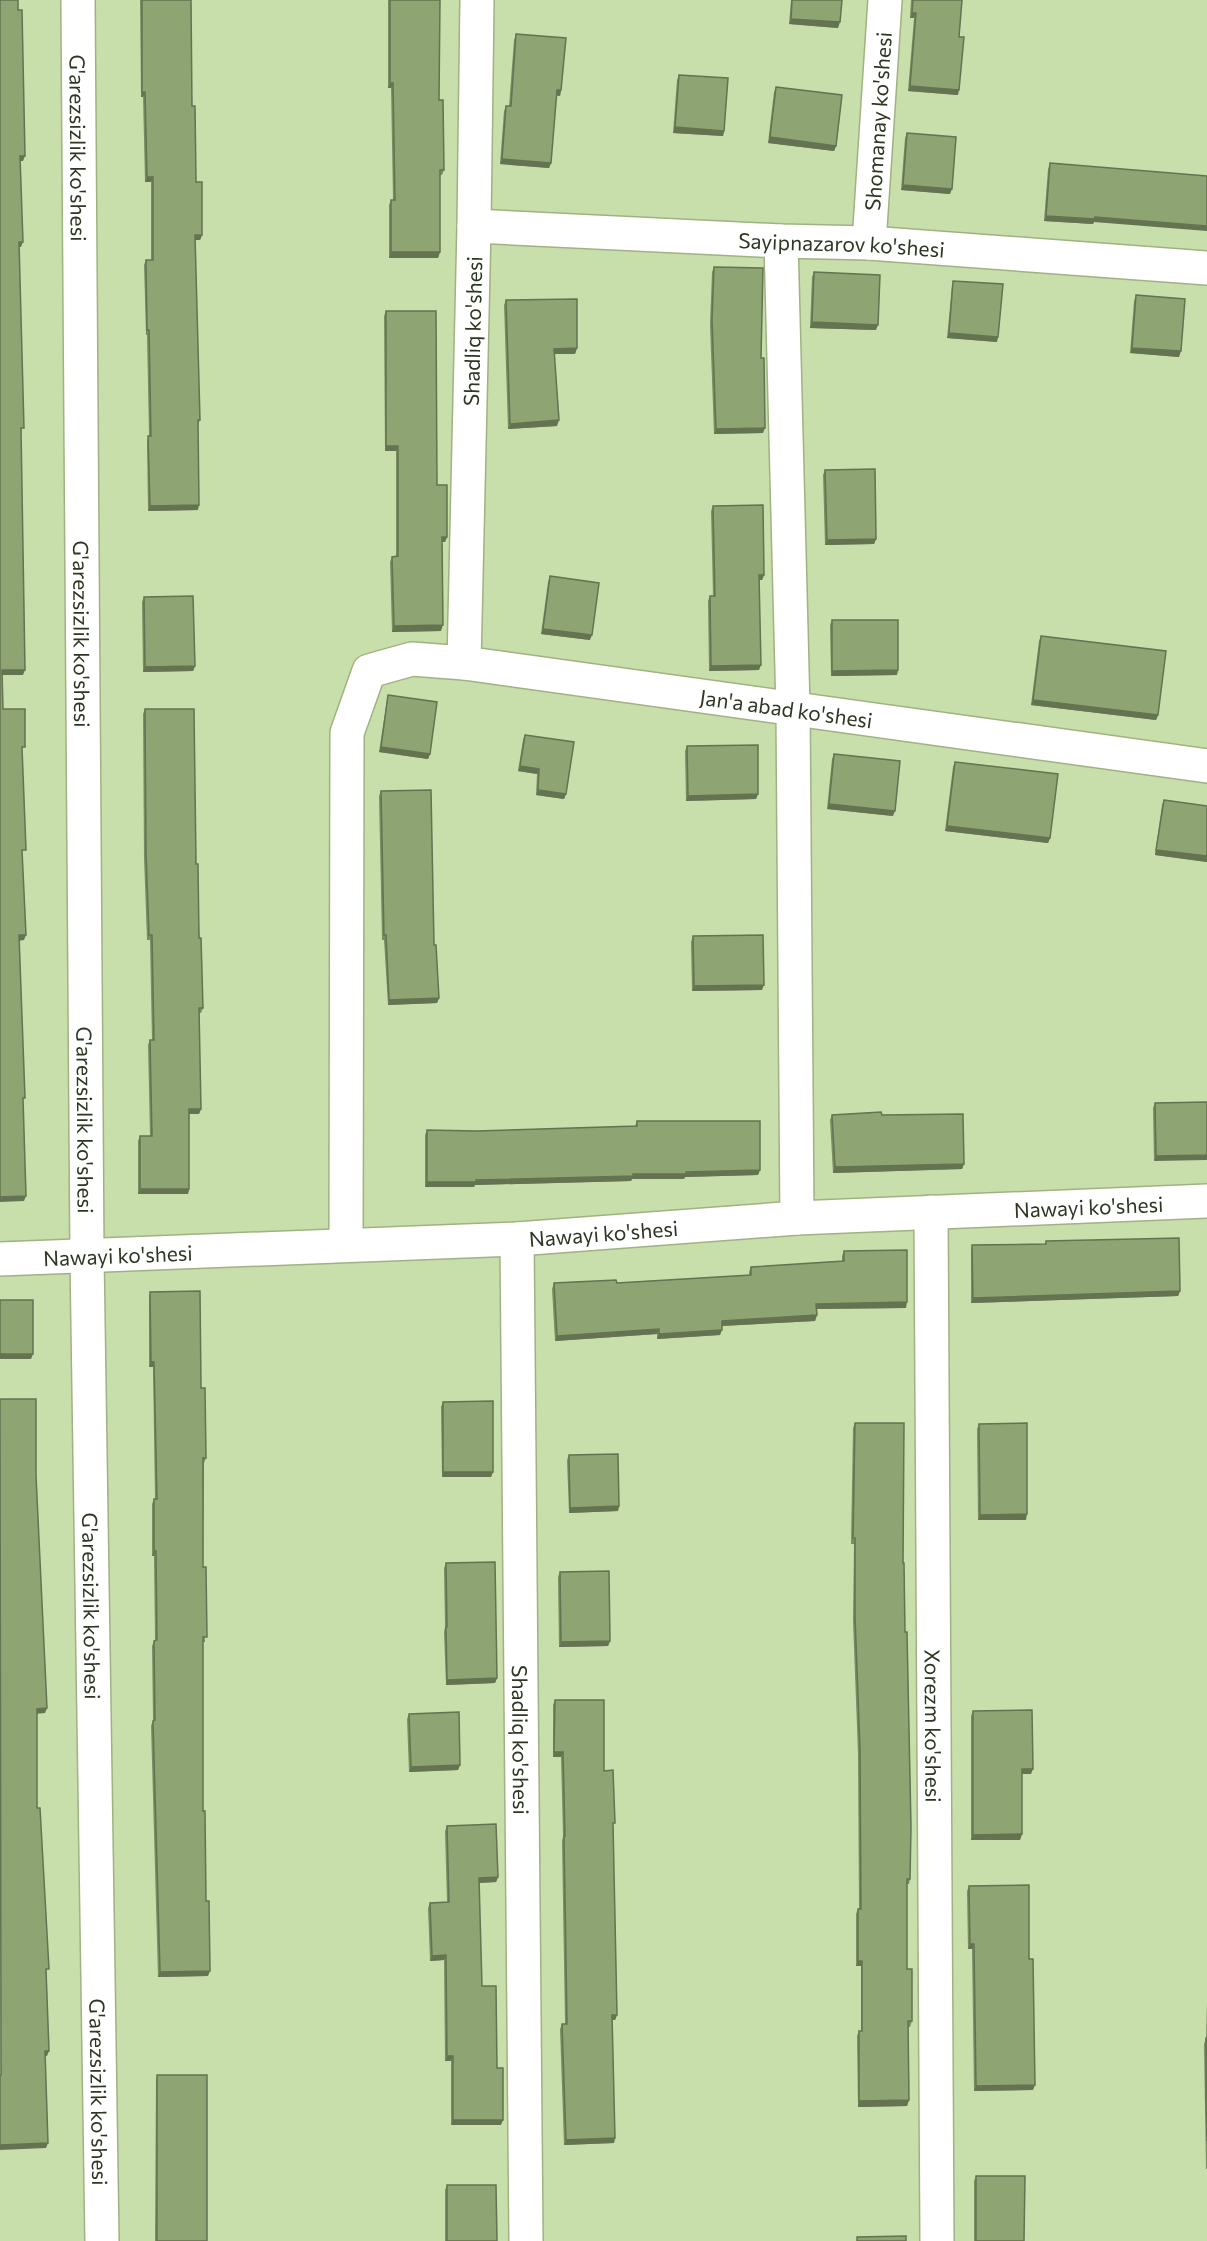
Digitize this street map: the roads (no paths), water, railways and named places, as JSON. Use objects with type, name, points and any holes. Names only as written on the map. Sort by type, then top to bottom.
[{"type":"street","name":"G'arezsizlik ko'shesi","points":[[78,0],[87,1256],[102,2241]]},
{"type":"street","name":"Shadliq ko'shesi","points":[[464,663],[477,0]]},
{"type":"street","name":"Shomanay ko'shesi","points":[[869,243],[885,0]]},
{"type":"street","name":"Sayipnazarov ko'shesi","points":[[474,226],[869,243],[1207,268]]},
{"type":"street","points":[[781,241],[793,709],[797,1218]]},
{"type":"street","name":"Jan'a abad ko'shesi","points":[[346,1245],[347,733],[369,671],[412,659],[464,663],[1207,766]]},
{"type":"street","name":"Nawayi ko'shesi","points":[[0,1259],[517,1239],[797,1218],[1207,1201]]},
{"type":"street","name":"Xorezm ko'shesi","points":[[931,1212],[938,2241]]},
{"type":"street","name":"Shadliq ko'shesi","points":[[517,1239],[526,2241]]}]
